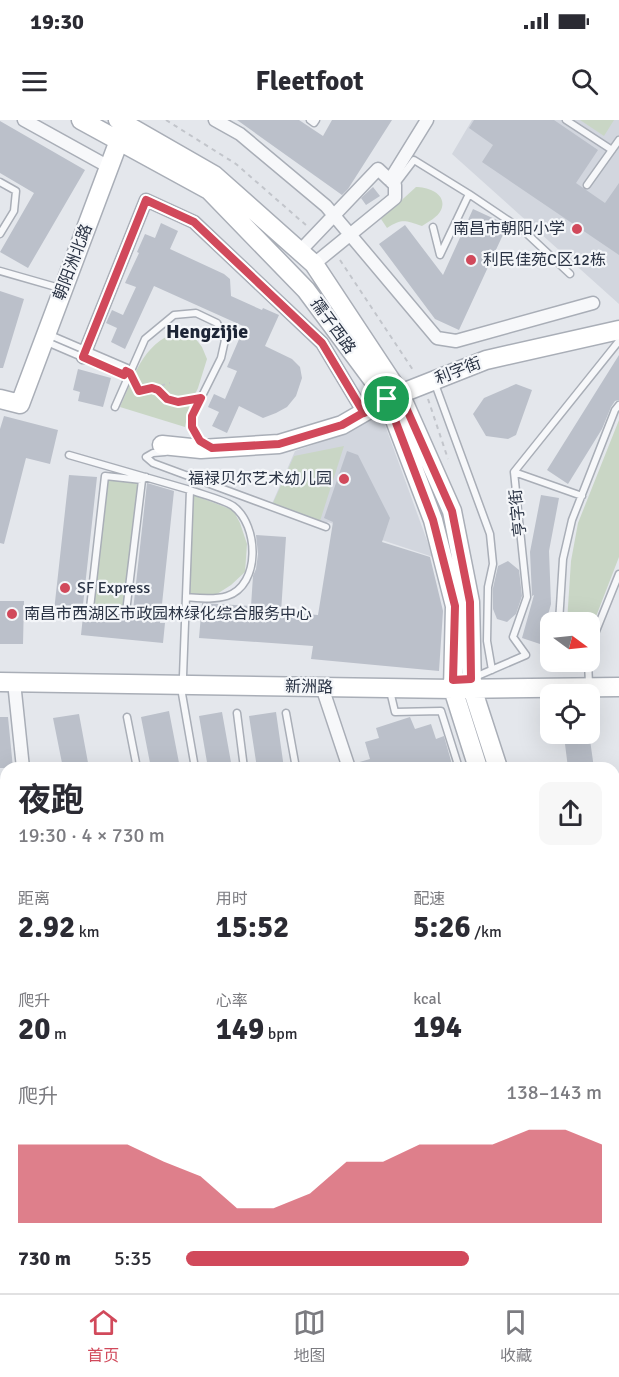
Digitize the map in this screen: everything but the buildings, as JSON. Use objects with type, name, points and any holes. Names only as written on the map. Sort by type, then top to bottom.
[{"type":"main road","name":"孺子西路","points":[[81,120],[122,126],[214,175],[314,264],[394,397],[452,511],[470,602],[462,684],[477,762]]},
{"type":"main road","name":"朝阳洲北路","points":[[0,399],[20,404],[109,167],[122,126]]},
{"type":"main road","name":"孺子西路","points":[[122,126],[208,190],[306,290],[394,397]]},
{"type":"main road","name":"利字街","points":[[162,445],[206,449],[279,444],[342,425],[394,397],[486,360],[619,330]]},
{"type":"main road","name":"新洲路","points":[[5,679],[540,686]]},
{"type":"main road","name":"新洲路","points":[[181,680],[389,688],[462,684]]},
{"type":"main road","name":"孺子西路","points":[[462,684],[495,762]]},
{"type":"main road","name":"新洲路","points":[[600,688],[619,687]]},
{"type":"street","points":[[24,120],[109,167]]},
{"type":"street","points":[[215,120],[240,134],[326,206],[437,338],[456,341],[593,303]]},
{"type":"street","points":[[314,264],[394,198],[392,182],[427,120]]},
{"type":"street","points":[[300,251],[378,169],[392,182]]},
{"type":"street","points":[[84,354],[146,200],[194,222],[322,343],[364,413]]},
{"type":"street","points":[[5,679],[21,762]]},
{"type":"street","points":[[322,687],[347,762]]},
{"type":"lane","points":[[310,120],[314,123],[316,120]]},
{"type":"lane","points":[[566,120],[612,150]]},
{"type":"lane","points":[[588,185],[619,140]]},
{"type":"lane","points":[[392,182],[414,160],[470,194],[524,231],[570,274]]},
{"type":"lane","points":[[0,182],[16,191],[14,211],[0,234]]},
{"type":"lane","points":[[434,227],[440,255],[470,194]]},
{"type":"lane","points":[[0,270],[63,289]]},
{"type":"lane","points":[[115,406],[128,372],[145,339],[174,315],[196,313],[216,323],[225,340],[221,358],[192,416],[192,427],[206,449]]},
{"type":"lane","points":[[45,337],[124,375],[128,372]]},
{"type":"lane","name":"亨字街","points":[[462,684],[526,655],[513,637],[527,597],[514,472],[619,341]]},
{"type":"lane","points":[[433,381],[490,534],[493,564],[488,587],[487,641],[492,670]]},
{"type":"lane","points":[[560,612],[563,558],[572,520],[615,410],[619,405]]},
{"type":"lane","points":[[206,449],[153,453],[146,457],[153,463],[326,527]]},
{"type":"lane","points":[[69,455],[190,490],[232,505],[241,514],[252,541],[249,576],[241,587],[229,596],[186,597]]},
{"type":"lane","points":[[514,472],[582,496]]},
{"type":"lane","points":[[105,476],[144,478],[126,612],[90,608],[105,476]]},
{"type":"lane","points":[[190,490],[181,680],[194,762]]},
{"type":"lane","points":[[600,621],[619,574]]},
{"type":"lane","points":[[389,688],[396,712],[441,711],[457,762]]},
{"type":"lane","points":[[237,713],[243,762]]},
{"type":"lane","points":[[286,713],[295,762]]},
{"type":"lane","points":[[127,717],[136,762]]},
{"type":"path","points":[[128,372],[139,391],[170,383]]},
{"type":"path","points":[[152,388],[158,390],[167,399],[178,402],[201,398]]},
{"type":"shaded area","name":"南昌市朝阳小学","points":[[472,120],[619,120],[619,304],[452,154]]},
{"type":"shaded area","name":"福禄贝尔艺术幼儿园","points":[[381,414],[433,557],[328,522],[323,524],[271,506],[295,451],[344,434]]},
{"type":"green space","points":[[580,120],[614,120],[604,136]]},
{"type":"green space","points":[[416,187],[436,192],[442,200],[440,213],[422,226],[404,221],[387,228],[381,219]]},
{"type":"green space","points":[[177,332],[186,333],[195,338],[207,359],[189,407],[185,427],[120,407],[147,353],[165,337]]},
{"type":"green space","points":[[619,420],[619,557],[598,612],[568,612],[571,561],[578,523]]},
{"type":"green space","points":[[344,446],[320,521],[273,503],[294,456]]},
{"type":"green space","points":[[106,476],[141,480],[126,612],[91,608]]},
{"type":"green space","points":[[193,495],[233,510],[247,544],[245,572],[217,594],[190,594]]},
{"type":"place","name":"南昌市朝阳小学","points":[[577,229]]},
{"type":"place","name":"利民佳苑C区12栋","points":[[471,260]]},
{"type":"place","name":"福禄贝尔艺术幼儿园","points":[[344,479]]},
{"type":"place","name":"SF Express","points":[[65,588]]},
{"type":"place","name":"南昌市西湖区市政园林绿化综合服务中心","points":[[12,614]]},
{"type":"district","name":"Hengzijie","points":[[207,331]]},
{"type":"route","points":[[387,399],[364,413],[342,425],[279,444],[212,448],[200,441],[192,427],[192,416],[201,398],[178,402],[167,399],[158,390],[152,388],[139,391],[130,373],[126,371],[124,375],[83,357],[146,200],[194,222],[322,343],[364,413],[387,399],[433,520],[455,606],[453,680],[471,679],[470,602],[452,511],[400,394],[387,399]]}]
